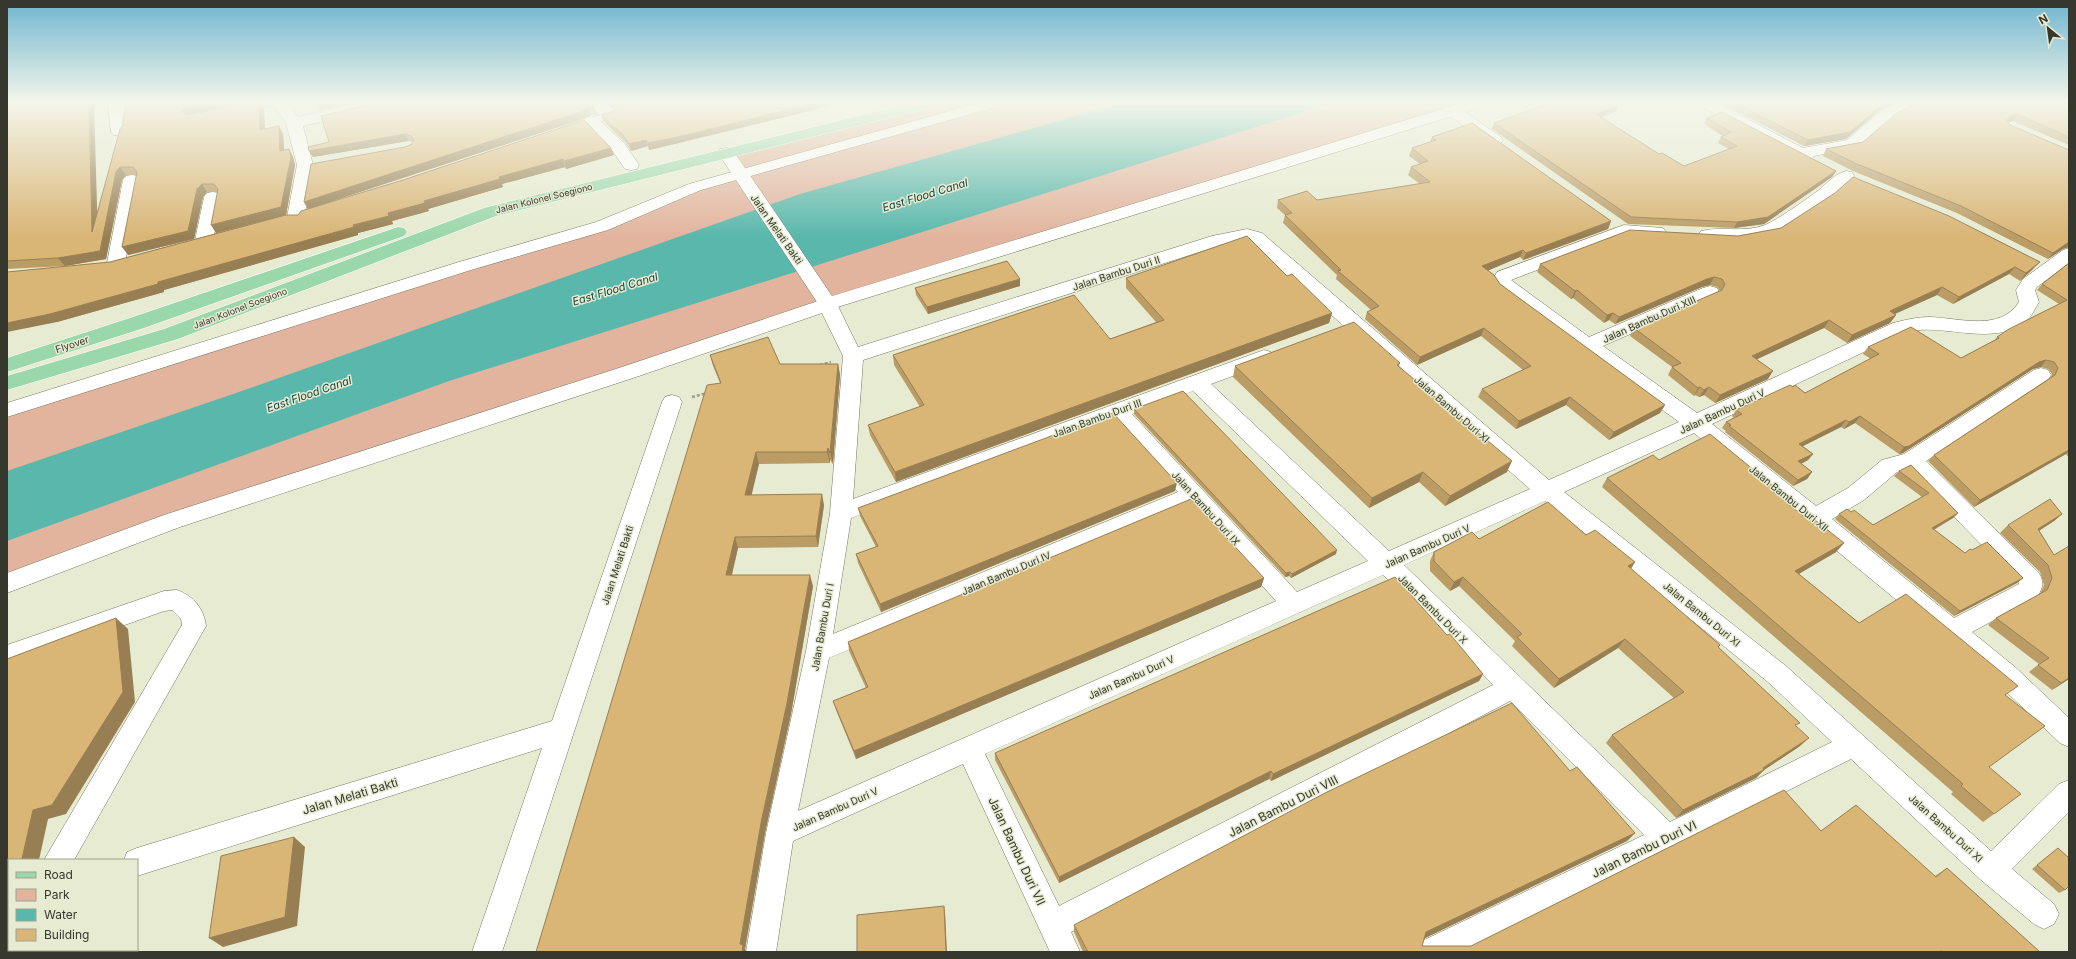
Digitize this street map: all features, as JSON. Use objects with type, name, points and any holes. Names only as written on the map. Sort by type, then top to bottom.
[{"type":"main road","name":"Jalan Kolonel Soegiono","points":[[137,323],[482,203],[702,148]]},
{"type":"main road","name":"Jalan Kolonel Soegiono","points":[[7,390],[171,334],[490,212],[747,148]]},
{"type":"main road","name":"Jalan Kolonel Soegiono","points":[[7,350],[127,314],[249,284]]},
{"type":"main road","name":"Flyover","points":[[7,365],[137,323]]},
{"type":"main road","name":"Jalan Kolonel Soegiono","points":[[130,345],[171,334]]},
{"type":"main road","name":"Flyover","points":[[7,383],[130,345]]},
{"type":"street","points":[[298,217],[312,164],[305,148]]},
{"type":"street","points":[[618,148],[631,165]]},
{"type":"street","points":[[7,410],[465,266],[602,226],[695,186],[833,148]]},
{"type":"street","points":[[7,583],[172,521],[796,316],[830,307],[1336,148]]},
{"type":"street","points":[[1791,148],[1801,153],[1831,148]]},
{"type":"street","name":"Jalan Melati Bakti","points":[[726,153],[830,307]]},
{"type":"street","name":"Jalan Bambu Duri XII","points":[[1801,153],[1841,174],[1823,195],[1770,230],[1734,236],[1682,234],[1617,226],[1504,276],[1502,281],[1505,286],[1696,423],[1815,518],[2006,674],[2069,735]]},
{"type":"street","points":[[116,262],[132,180]]},
{"type":"street","points":[[204,241],[212,196]]},
{"type":"street","name":"Jalan Bambu Duri II","points":[[850,350],[1218,240],[1247,235],[1263,242],[1353,323]]},
{"type":"street","name":"Jalan Bambu Duri V","points":[[780,833],[1387,564],[1696,423],[1853,350],[1874,338],[1913,324],[1936,323],[1988,328],[2009,322],[2026,312],[2030,302],[2025,290],[2030,282],[2055,264]]},
{"type":"street","name":"Jalan Bambu Duri XIII","points":[[1588,346],[1710,292]]},
{"type":"street","name":"Jalan Bambu Duri I","points":[[761,952],[780,833],[818,651],[841,514],[850,350],[830,307]]},
{"type":"street","points":[[1330,332],[1353,323]]},
{"type":"street","name":"Jalan Bambu Duri XI","points":[[1353,323],[1547,491],[1777,674],[1992,870],[2044,914]]},
{"type":"street","name":"Jalan Bambu Duri III","points":[[841,514],[1278,351]]},
{"type":"street","points":[[1815,518],[1856,494],[1890,466],[1911,460],[2041,375]]},
{"type":"street","name":"Jalan Bambu Duri X","points":[[1196,382],[1387,564],[1667,838]]},
{"type":"street","name":"Jalan Melati Bakti","points":[[487,952],[672,402]]},
{"type":"street","name":"Jalan Bambu Duri IX","points":[[1117,411],[1294,605]]},
{"type":"street","points":[[1911,460],[2031,580],[2030,589],[1952,630]]},
{"type":"street","name":"Jalan Bambu Duri IV","points":[[818,651],[1194,495]]},
{"type":"street","points":[[7,656],[164,601],[177,600],[193,615],[194,626],[59,859]]},
{"type":"street","name":"Jalan Bambu Duri VIII","points":[[1053,925],[1513,687]]},
{"type":"street","name":"Jalan Melati Bakti","points":[[138,862],[562,730]]},
{"type":"street","name":"Jalan Bambu Duri VI","points":[[1433,952],[1667,838],[1854,744]]},
{"type":"street","name":"Jalan Bambu Duri VII","points":[[969,749],[1065,952]]},
{"type":"street","points":[[1992,870],[2069,793]]},
{"type":"path","points":[[816,366],[850,350]]},
{"type":"path","points":[[672,402],[709,393]]},
{"type":"green space","points":[[747,148],[1334,148],[828,304],[7,585],[7,410],[465,266],[739,174],[726,153]]},
{"type":"water","name":"East Flood Canal","points":[[964,148],[1190,148],[449,381],[7,541],[7,471],[236,393],[800,194]]},
{"type":"building","points":[[7,148],[90,148],[92,232],[115,148],[280,148],[280,151],[289,149],[291,157],[281,207],[211,225],[218,189],[214,184],[202,184],[197,189],[188,231],[122,247],[137,172],[133,167],[120,167],[116,172],[100,251],[58,258],[7,261]]},
{"type":"building","points":[[308,148],[327,148],[309,151]]},
{"type":"building","points":[[401,148],[470,148],[304,202],[311,164]]},
{"type":"building","points":[[500,148],[611,148],[564,161],[563,159],[499,177],[500,179],[388,213],[389,216],[353,225],[354,227],[158,282],[158,284],[50,314],[7,323],[7,272],[110,262],[286,215],[298,215],[301,211],[403,180]]},
{"type":"building","points":[[1412,148],[1507,148],[1611,221],[1526,253],[1523,250],[1482,266],[1494,275],[1500,284],[1665,405],[1614,432],[1570,397],[1519,421],[1482,389],[1531,366],[1484,328],[1420,357],[1367,312],[1379,306],[1338,271],[1341,270],[1285,215],[1292,213],[1278,200],[1307,191],[1317,200],[1430,182],[1411,167],[1428,161]]},
{"type":"building","points":[[1530,148],[1649,148],[1659,154],[1662,153],[1684,166],[1732,148],[1791,148],[1836,171],[1768,217],[1737,222],[1631,217]]},
{"type":"building","points":[[1833,148],[2064,148],[2069,150],[2069,242],[2053,253],[1961,206],[1857,164],[1826,149]]},
{"type":"building","points":[[1853,177],[1949,216],[2040,262],[2026,273],[2015,267],[1959,297],[1942,287],[1890,311],[1896,315],[1852,335],[1829,320],[1752,356],[1773,371],[1720,395],[1709,387],[1704,390],[1700,387],[1698,388],[1672,367],[1681,363],[1634,328],[1722,290],[1725,284],[1722,279],[1714,277],[1707,279],[1619,317],[1613,313],[1607,315],[1577,290],[1575,291],[1540,264],[1630,230],[1738,236],[1781,228],[1835,193]]},
{"type":"building","points":[[1247,236],[1287,276],[1292,274],[1332,313],[895,472],[868,425],[924,405],[893,355],[1074,295],[1110,339],[1164,320],[1126,278]]},
{"type":"building","points":[[1007,261],[1020,279],[927,307],[915,288]]},
{"type":"building","points":[[2069,263],[2069,450],[1980,500],[1934,455],[2055,375],[2058,368],[2054,362],[2046,360],[2039,362],[1909,446],[1904,447],[1860,416],[1849,422],[1846,420],[1799,444],[1813,454],[1798,461],[1812,472],[1798,480],[1729,426],[1731,425],[1726,422],[1742,414],[1736,410],[1790,385],[1793,387],[1795,385],[1805,393],[1879,354],[1868,347],[1911,327],[1961,358],[1999,338],[1997,337],[2009,329],[2067,300],[2042,284]]},
{"type":"building","points":[[1354,322],[1400,363],[1397,365],[1512,461],[1450,496],[1423,472],[1372,498],[1235,366]]},
{"type":"building","points":[[768,337],[780,364],[838,364],[830,453],[828,448],[827,452],[756,452],[745,495],[822,494],[816,536],[735,537],[726,575],[810,575],[787,703],[761,823],[740,944],[743,945],[742,952],[536,952],[707,385],[721,383],[710,355]]},
{"type":"building","points":[[1183,391],[1337,550],[1292,574],[1290,572],[1286,573],[1134,409]]},
{"type":"building","points":[[1113,413],[1177,483],[880,604],[856,554],[878,546],[858,508]]},
{"type":"building","points":[[1710,434],[1777,489],[1772,491],[1806,518],[1810,516],[1844,543],[1795,571],[1859,623],[1906,594],[2018,686],[2005,695],[2045,726],[1989,767],[2021,794],[1994,814],[1961,786],[1963,784],[1607,478],[1653,455],[1659,460]]},
{"type":"building","points":[[1911,465],[1958,513],[1932,528],[1965,553],[1970,549],[1972,550],[1987,542],[2023,578],[1960,611],[1839,514],[1847,509],[1851,512],[1854,510],[1873,525],[1929,493],[1899,471]]},
{"type":"building","points":[[1191,499],[1264,578],[854,751],[833,701],[868,687],[848,642]]},
{"type":"building","points":[[2050,499],[2062,514],[2038,529],[2054,555],[2069,546],[2069,678],[2061,683],[2038,665],[2049,658],[1996,618],[2047,590],[2052,578],[2048,565],[2008,525]]},
{"type":"building","points":[[1548,502],[1586,535],[1595,530],[1635,562],[1628,566],[1720,645],[1718,647],[1800,723],[1795,725],[1809,738],[1763,768],[1764,770],[1683,810],[1612,735],[1684,692],[1625,639],[1559,679],[1517,637],[1522,634],[1463,577],[1454,582],[1434,561],[1434,552],[1472,532],[1479,539]]},
{"type":"building","points":[[1395,577],[1447,635],[1450,634],[1483,674],[1273,774],[1271,771],[1059,877],[995,753]]},
{"type":"building","points":[[116,618],[123,692],[52,805],[33,810],[22,859],[8,859],[7,863],[7,659]]},
{"type":"building","points":[[1512,703],[1570,771],[1577,767],[1635,833],[1426,932],[1422,946],[1471,946],[1784,790],[1821,831],[1856,805],[1936,877],[1947,868],[2040,952],[1088,952],[1074,925],[1325,793]]},
{"type":"building","points":[[294,837],[285,917],[209,938],[221,856]]},
{"type":"building","points":[[2058,848],[2069,858],[2069,886],[2065,890],[2037,865]]},
{"type":"building","points":[[944,906],[946,952],[857,952],[857,915]]}]
